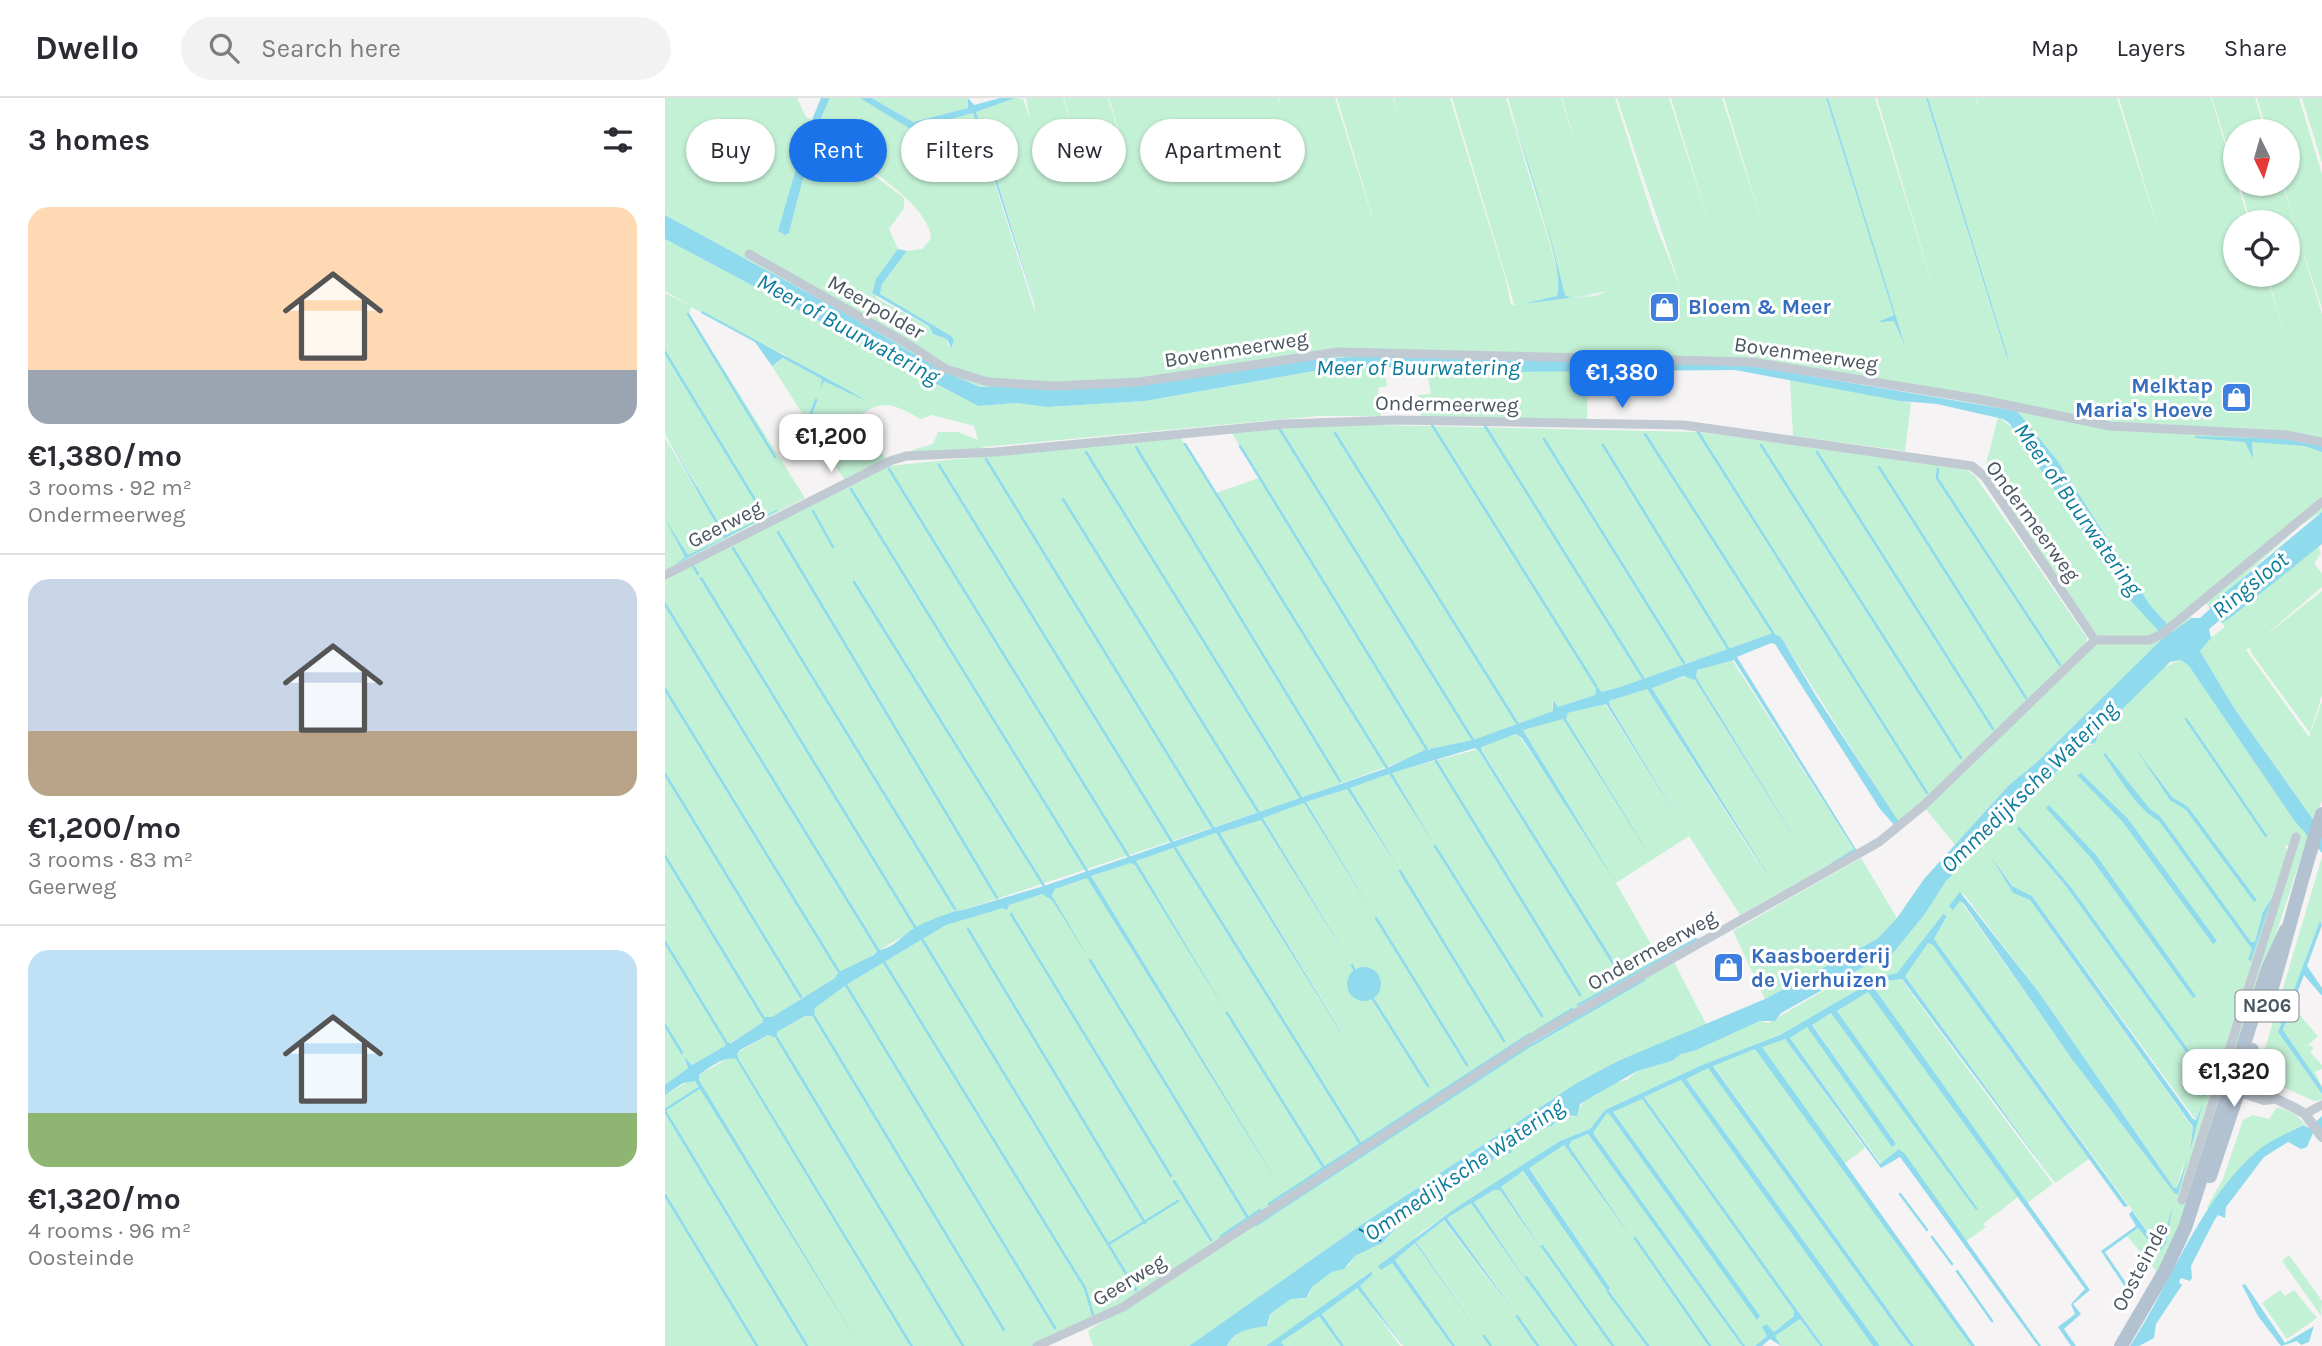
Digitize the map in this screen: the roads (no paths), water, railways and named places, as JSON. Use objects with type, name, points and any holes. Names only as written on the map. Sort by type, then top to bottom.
[{"type":"main road","name":"N206","points":[[2232,1086],[2272,957],[2286,930],[2322,814]]},
{"type":"main road","name":"Oosteinde","points":[[2121,1346],[2165,1271],[2232,1086]]},
{"type":"street","name":"Meerpolder","points":[[749,254],[906,343],[946,369],[988,382]]},
{"type":"street","name":"Bovenmeerweg","points":[[988,382],[1056,386],[1139,382],[1297,356],[1349,352],[1752,362],[1978,398],[2110,426],[2287,435],[2322,442]]},
{"type":"street","name":"Ondermeerweg","points":[[1042,448],[1325,421],[1684,425],[1966,464],[1985,477],[2095,640],[1923,806],[1879,842],[1535,1036],[1234,1235]]},
{"type":"street","name":"Geerweg","points":[[665,575],[890,461],[906,456],[1042,448]]},
{"type":"street","points":[[2095,640],[2149,640],[2164,633],[2322,502]]},
{"type":"street","points":[[2296,837],[2232,1086],[2273,1099],[2305,1114],[2318,1131]]},
{"type":"street","points":[[2305,1114],[2322,1105]]},
{"type":"street","name":"Geerweg","points":[[1037,1346],[1123,1307],[1234,1235]]},
{"type":"water","points":[[821,98],[830,98],[821,119],[812,119]]},
{"type":"water","points":[[860,98],[872,98],[908,119],[901,119],[901,123]]},
{"type":"water","points":[[968,98],[974,105],[1000,98],[1015,98],[976,112],[978,119],[975,119],[973,113],[951,119],[925,119],[968,108]]},
{"type":"water","points":[[1506,98],[1530,169],[1545,218]]},
{"type":"water","points":[[1826,98],[1905,346],[1894,321],[1878,322],[1894,315]]},
{"type":"water","points":[[1926,98],[1928,98],[2008,361]]},
{"type":"water","points":[[792,182],[802,182],[789,233],[785,235],[778,231]]},
{"type":"water","points":[[995,182],[997,182],[1038,315]]},
{"type":"water","points":[[665,215],[843,312],[943,371],[980,387],[1123,387],[1299,361],[1360,356],[1541,359],[1740,364],[2017,411],[2057,460],[2150,605],[2167,624],[2164,628],[2169,634],[2192,618],[2200,618],[2210,609],[2209,606],[2322,512],[2322,544],[2230,618],[2222,623],[2220,620],[2209,629],[2211,638],[2200,651],[2234,708],[2322,832],[2322,853],[2294,820],[2189,666],[2181,660],[2170,662],[2099,732],[2095,743],[2083,745],[1946,881],[1925,914],[1889,958],[1871,963],[1781,1013],[1775,1021],[1760,1021],[1694,1051],[1681,1054],[1672,1061],[1637,1071],[1580,1104],[1577,1116],[1561,1115],[1552,1126],[1537,1129],[1516,1141],[1511,1153],[1497,1155],[1484,1170],[1454,1186],[1401,1223],[1382,1243],[1355,1256],[1344,1269],[1332,1272],[1312,1287],[1306,1298],[1291,1299],[1270,1314],[1267,1326],[1239,1333],[1227,1346],[1189,1346],[1358,1227],[1577,1083],[1618,1061],[1765,999],[1877,939],[1897,918],[1924,879],[2009,785],[2037,762],[2164,637],[2130,600],[2009,423],[2003,419],[1937,404],[1900,401],[1735,370],[1477,372],[1416,366],[1314,371],[1145,401],[1048,407],[1016,403],[978,406],[665,239]]},
{"type":"water","points":[[1545,218],[1565,295],[1571,298],[1523,304],[1557,296],[1555,259]]},
{"type":"water","points":[[898,249],[907,251],[882,284],[880,294],[951,336],[954,340],[951,348],[947,339],[933,334],[929,326],[872,293],[876,279]]},
{"type":"water","points":[[702,311],[866,401],[824,381],[820,390],[822,379],[783,358],[772,366],[755,342],[701,313]]},
{"type":"water","points":[[665,434],[726,535],[760,519],[763,513],[766,515],[779,509],[674,565],[685,557],[665,519],[688,555],[724,538]]},
{"type":"water","points":[[2195,436],[2286,439],[2318,444],[2322,446],[2322,452],[2305,446],[2252,442],[2253,459],[2245,442]]},
{"type":"water","points":[[1773,633],[1781,637],[1816,696],[1899,822],[1896,827],[1880,809],[1775,644],[1771,643],[1737,657],[1857,851],[1792,888],[1854,849],[1734,660],[1697,670],[1696,677],[1813,867],[1695,680],[1684,676],[1652,688],[1776,888],[1647,689],[1609,701],[1610,706],[1686,832],[1606,704],[1568,713],[1566,719],[1652,859],[1563,719],[1523,730],[1616,883],[1522,738],[1516,734],[1481,747],[1611,957],[1619,975],[1475,748],[1392,773],[1435,846],[1389,774],[1350,788],[1400,871],[1347,789],[1306,802],[1376,918],[1304,803],[1263,818],[1352,965],[1261,820],[1220,833],[1362,1066],[1216,833],[1136,861],[1228,1015],[1135,865],[1131,863],[1091,876],[1282,1190],[1087,878],[1055,889],[1052,896],[1090,960],[1052,900],[1042,894],[1009,905],[1007,910],[1003,908],[946,925],[846,985],[815,1008],[814,1016],[805,1016],[777,1032],[777,1038],[768,1035],[740,1050],[737,1054],[739,1060],[913,1346],[910,1346],[736,1059],[716,1063],[699,1075],[699,1080],[860,1346],[695,1081],[683,1083],[665,1095],[665,1085],[688,1068],[684,1057],[692,1065],[763,1022],[763,1017],[772,1017],[835,978],[839,972],[874,955],[878,950],[889,947],[920,925],[954,912],[1044,886],[1387,768],[1425,750],[1429,752],[1430,749],[1473,740],[1553,711],[1553,700],[1558,707],[1595,695],[1596,686],[1602,692],[1620,687]]},
{"type":"water","points":[[2135,748],[2172,797],[2188,807],[2257,900],[2254,902],[2186,810],[2170,800]]},
{"type":"water","points":[[2105,753],[2150,809],[2160,816],[2251,942],[2255,942],[2263,912],[2272,898],[2251,961],[2248,960],[2252,949],[2159,821],[2128,791],[2103,754]]},
{"type":"water","points":[[2081,773],[2128,819],[2217,941],[2213,944],[2122,821],[2077,775]]},
{"type":"water","points":[[2049,805],[2096,855],[2196,996],[2193,998],[2091,858],[2046,808]]},
{"type":"water","points":[[2019,826],[2071,887],[2206,1074],[2209,1074],[2216,1060],[2205,1096],[2201,1097],[2206,1080],[2065,885],[2017,829]]},
{"type":"water","points":[[1989,854],[2012,886],[2032,896],[2193,1119],[2196,1120],[2203,1103],[2190,1151],[2193,1127],[2030,900],[2013,893]]},
{"type":"water","points":[[1960,892],[2038,991],[2174,1188],[2177,1188],[2188,1158],[2178,1194],[2175,1194],[2071,1058],[1964,904],[1960,901],[1953,910],[1949,906]]},
{"type":"water","points":[[1943,914],[1947,916],[1934,939],[2128,1206],[2124,1207],[1933,945],[1928,943],[1905,976],[2055,1183],[1902,979],[1884,981],[1874,988],[2090,1290],[2073,1304],[2081,1314],[2064,1329],[2076,1346],[2071,1346],[2058,1327],[2075,1314],[2071,1304],[2085,1289],[1868,992],[1837,1011],[1978,1209],[1976,1210],[1831,1013],[1812,1025],[1896,1144],[1892,1147],[1807,1027],[1790,1038],[1880,1164],[1899,1149],[1905,1154],[2041,1346],[2038,1346],[1900,1157],[1881,1168],[1785,1039],[1762,1047],[1975,1346],[1971,1346],[1755,1049],[1713,1066],[1914,1346],[1910,1346],[1708,1068],[1686,1079],[1880,1346],[1873,1346],[1681,1080],[1644,1097],[1823,1346],[1820,1346],[1800,1319],[1775,1336],[1781,1346],[1770,1339],[1762,1346],[1755,1346],[1767,1336],[1762,1327],[1766,1324],[1774,1332],[1794,1316],[1794,1311],[1642,1099],[1613,1112],[1760,1316],[1757,1320],[1610,1115],[1607,1113],[1593,1133],[1745,1346],[1742,1346],[1588,1134],[1571,1141],[1569,1146],[1635,1242],[1564,1145],[1529,1168],[1610,1288],[1608,1292],[1523,1171],[1501,1187],[1543,1251],[1500,1190],[1494,1190],[1474,1202],[1532,1289],[1471,1203],[1447,1218],[1517,1316],[1444,1220],[1416,1242],[1484,1339],[1415,1243],[1395,1260],[1455,1346],[1452,1346],[1392,1263],[1381,1270],[1378,1266],[1460,1205],[1560,1141],[1590,1129],[1605,1110],[1702,1065],[1780,1035],[1880,977],[1897,973]]},
{"type":"water","points":[[2320,921],[2322,925],[2307,966],[2322,988],[2322,996],[2304,975],[2283,1030],[2322,1087],[2322,1094],[2278,1032]]},
{"type":"water","points":[[1364,967],[1376,972],[1381,984],[1376,996],[1364,1001],[1352,996],[1347,984],[1352,972]]},
{"type":"water","points":[[2322,1116],[2322,1128],[2313,1133],[2307,1147],[2301,1149],[2288,1142],[2264,1157],[2226,1207],[2225,1218],[2218,1215],[2214,1221],[2191,1266],[2192,1278],[2190,1281],[2181,1278],[2179,1282],[2182,1285],[2156,1324],[2154,1338],[2139,1346],[2130,1346],[2202,1219],[2236,1172],[2267,1144],[2303,1125],[2309,1128]]},
{"type":"water","points":[[2173,1205],[2166,1243],[2161,1250],[2155,1248],[2138,1228],[2105,1252],[2135,1296],[2133,1299],[2101,1251],[2136,1226],[2129,1214],[2132,1211],[2155,1242],[2162,1244]]},
{"type":"water","points":[[1372,1271],[1372,1275],[1360,1286],[1403,1346],[1357,1288],[1322,1314],[1344,1346],[1341,1346],[1319,1316],[1281,1342],[1284,1346],[1266,1346]]},
{"type":"water","points":[[2245,1284],[2285,1343],[2314,1326],[2309,1342],[2301,1345],[2297,1341],[2281,1346],[2258,1316],[2242,1285]]},
{"type":"waterway","points":[[688,314],[775,457]]},
{"type":"waterway","points":[[665,352],[763,513]]},
{"type":"waterway","points":[[811,414],[816,400]]},
{"type":"waterway","points":[[1432,425],[1596,686]]},
{"type":"waterway","points":[[1485,426],[1643,678]]},
{"type":"waterway","points":[[1279,428],[1473,740]]},
{"type":"waterway","points":[[1698,432],[1927,793]]},
{"type":"waterway","points":[[1335,433],[1517,723]]},
{"type":"waterway","points":[[1645,434],[1773,633]]},
{"type":"waterway","points":[[1544,439],[1684,663]]},
{"type":"waterway","points":[[1185,444],[1387,768]]},
{"type":"waterway","points":[[1603,445],[1729,650]]},
{"type":"waterway","points":[[1761,445],[1961,758]]},
{"type":"waterway","points":[[1240,446],[1429,753]]},
{"type":"waterway","points":[[1136,447],[1340,781]]},
{"type":"waterway","points":[[1086,452],[1301,798]]},
{"type":"waterway","points":[[1817,452],[1993,729]]},
{"type":"waterway","points":[[986,459],[1213,828]]},
{"type":"waterway","points":[[939,465],[1172,842]]},
{"type":"waterway","points":[[1879,467],[2026,698]]},
{"type":"waterway","points":[[889,469],[1129,857]]},
{"type":"waterway","points":[[1938,469],[1937,478],[2060,665]]},
{"type":"waterway","points":[[851,489],[1087,871]]},
{"type":"waterway","points":[[1063,499],[1259,813]]},
{"type":"waterway","points":[[813,511],[833,547]]},
{"type":"waterway","points":[[778,532],[997,898]]},
{"type":"waterway","points":[[733,548],[955,909]]},
{"type":"waterway","points":[[693,566],[698,574]]},
{"type":"waterway","points":[[701,578],[915,927]]},
{"type":"waterway","points":[[854,582],[1044,886]]},
{"type":"waterway","points":[[665,604],[878,950]]},
{"type":"waterway","points":[[665,689],[839,972]]},
{"type":"waterway","points":[[2186,719],[2266,836]]},
{"type":"waterway","points":[[1436,761],[1580,995]]},
{"type":"waterway","points":[[665,774],[801,997]]},
{"type":"waterway","points":[[1435,846],[1542,1016]]},
{"type":"waterway","points":[[1175,848],[1361,1145]]},
{"type":"waterway","points":[[665,856],[763,1017]]},
{"type":"waterway","points":[[1400,871],[1504,1041]]},
{"type":"waterway","points":[[1011,914],[1171,1176]]},
{"type":"waterway","points":[[1376,918],[1467,1065]]},
{"type":"waterway","points":[[968,929],[1145,1223]]},
{"type":"waterway","points":[[922,939],[1136,1290]]},
{"type":"waterway","points":[[1578,1005],[1696,939]]},
{"type":"waterway","points":[[665,942],[726,1042]]},
{"type":"waterway","points":[[1090,960],[1248,1218]]},
{"type":"waterway","points":[[884,962],[1085,1288],[1093,1315]]},
{"type":"waterway","points":[[1352,965],[1354,969]]},
{"type":"waterway","points":[[1256,1225],[1528,1047],[1644,980]]},
{"type":"waterway","points":[[846,985],[1055,1328]]},
{"type":"waterway","points":[[1373,999],[1428,1086]]},
{"type":"waterway","points":[[1536,1031],[1572,1009]]},
{"type":"waterway","points":[[1227,1013],[1324,1168]]},
{"type":"waterway","points":[[814,1016],[1004,1330]]},
{"type":"waterway","points":[[665,1025],[682,1053]]},
{"type":"waterway","points":[[1269,1204],[1530,1034]]},
{"type":"waterway","points":[[777,1038],[963,1346]]},
{"type":"waterway","points":[[665,1110],[699,1088]]},
{"type":"waterway","points":[[665,1111],[807,1346]]},
{"type":"waterway","points":[[1174,1181],[1211,1240]]},
{"type":"waterway","points":[[1900,1194],[1927,1230]]},
{"type":"waterway","points":[[665,1195],[757,1346]]},
{"type":"waterway","points":[[1110,1243],[1178,1201]]},
{"type":"waterway","points":[[1221,1236],[1260,1210]]},
{"type":"waterway","points":[[1932,1237],[1952,1264]]},
{"type":"waterway","points":[[1635,1238],[1710,1346]]},
{"type":"waterway","points":[[1542,1246],[1613,1346]]},
{"type":"waterway","points":[[1957,1271],[1992,1321]]},
{"type":"waterway","points":[[1526,1277],[1576,1346]]},
{"type":"waterway","points":[[1608,1292],[1648,1346]]},
{"type":"waterway","points":[[1517,1316],[1538,1346]]},
{"type":"waterway","points":[[1484,1336],[1491,1346]]},
{"type":"place","name":"Bloem & Meer","points":[[1665,307]]},
{"type":"place","name":"Melktap Maria's Hoeve","points":[[2236,398]]},
{"type":"place","name":"Kaasboerderij de Vierhuizen","points":[[1728,968]]},
{"type":"water label","name":"Meer of Buurwatering","points":[[848,329]]},
{"type":"water label","name":"Meer of Buurwatering","points":[[1418,367]]},
{"type":"water label","name":"Meer of Buurwatering","points":[[2078,509]]},
{"type":"water label","name":"Ringsloot","points":[[2250,585]]},
{"type":"water label","name":"Ommedijksche Watering","points":[[2029,787]]},
{"type":"water label","name":"Ommedijksche Watering","points":[[1464,1170]]}]
